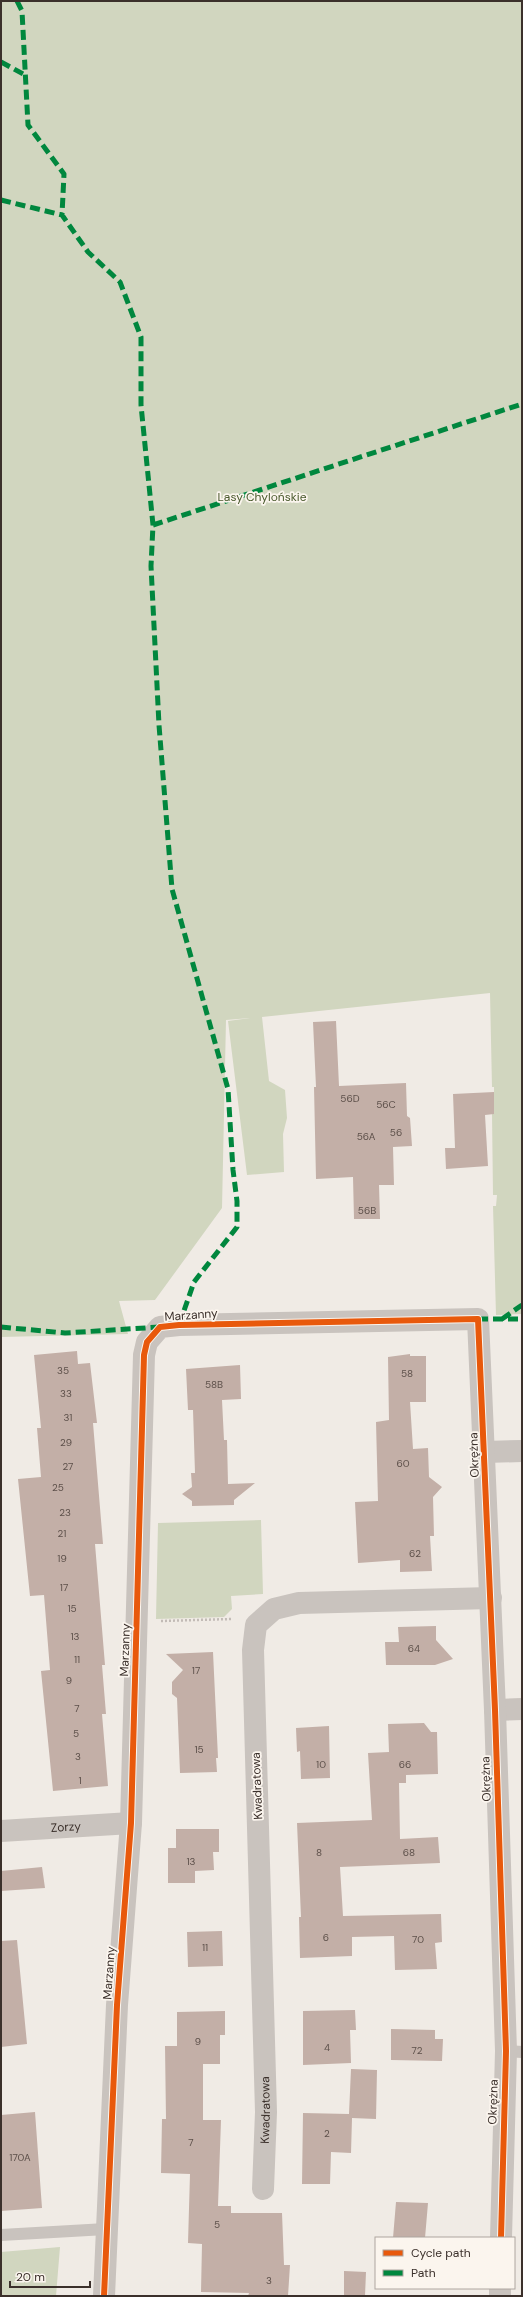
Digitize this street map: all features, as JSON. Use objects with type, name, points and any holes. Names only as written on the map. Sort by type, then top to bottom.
[{"type":"street","name":"Okrężna","points":[[478,1319],[485,1452],[495,1710],[514,2052],[501,2237]]},
{"type":"street","name":"Marzanny","points":[[104,2296],[117,2005],[130,1823],[144,1355],[152,1334],[160,1327],[179,1325],[478,1319]]},
{"type":"street","points":[[485,1452],[522,1450]]},
{"type":"street","points":[[256,1625],[274,1609],[298,1603],[491,1598]]},
{"type":"street","name":"Kwadratowa","points":[[256,1625],[253,1650],[266,2112],[264,2188]]},
{"type":"street","points":[[495,1710],[522,1709]]},
{"type":"street","name":"Zorzy","points":[[1,1831],[130,1823]]},
{"type":"lane","points":[[1,2235],[106,2229]]},
{"type":"path","points":[[137,1622],[237,1619],[256,1625]]},
{"type":"green space","name":"Lasy Chylońskie","points":[[1,1],[522,1],[522,1314],[496,1315],[493,1206],[496,1206],[497,1195],[493,1195],[492,1114],[494,1113],[494,1087],[492,1087],[490,993],[262,1017],[269,1081],[285,1090],[287,1118],[283,1134],[284,1172],[247,1175],[228,1021],[250,1018],[226,1020],[222,1208],[155,1300],[119,1301],[128,1334],[1,1337]]},
{"type":"green space","points":[[261,1520],[263,1594],[231,1596],[232,1609],[224,1617],[156,1619],[158,1523]]},
{"type":"green space","points":[[60,2247],[56,2296],[1,2296],[1,2252]]},
{"type":"building","points":[[336,1021],[339,1086],[406,1083],[407,1116],[410,1118],[412,1146],[393,1147],[394,1185],[379,1185],[380,1219],[354,1219],[353,1177],[316,1179],[314,1087],[316,1087],[313,1022]]},
{"type":"building","points":[[494,1092],[494,1114],[485,1115],[488,1166],[446,1169],[445,1148],[455,1148],[453,1094]]},
{"type":"building","points":[[77,1351],[78,1364],[90,1363],[97,1423],[93,1423],[103,1544],[95,1544],[105,1665],[102,1665],[106,1714],[102,1714],[108,1786],[53,1791],[41,1671],[50,1670],[44,1595],[30,1596],[18,1479],[41,1477],[37,1428],[41,1428],[34,1355]]},
{"type":"building","points":[[410,1354],[410,1356],[426,1356],[426,1402],[410,1402],[413,1449],[428,1448],[429,1477],[442,1487],[433,1497],[434,1536],[430,1536],[432,1571],[400,1572],[400,1560],[358,1563],[355,1502],[378,1501],[376,1422],[389,1420],[388,1357]]},
{"type":"building","points":[[240,1365],[241,1399],[222,1400],[224,1440],[227,1440],[228,1484],[255,1483],[234,1500],[234,1505],[192,1506],[192,1501],[182,1494],[192,1487],[191,1473],[195,1473],[193,1410],[188,1410],[186,1369]]},
{"type":"building","points":[[436,1626],[436,1640],[453,1659],[435,1665],[386,1665],[385,1642],[399,1642],[398,1627]]},
{"type":"building","points":[[213,1652],[218,1758],[216,1758],[217,1772],[180,1773],[177,1698],[172,1694],[172,1682],[183,1670],[166,1654]]},
{"type":"building","points":[[424,1723],[431,1732],[437,1732],[438,1774],[406,1775],[406,1783],[399,1783],[400,1839],[438,1837],[440,1863],[340,1867],[343,1916],[441,1914],[442,1942],[435,1943],[437,1969],[395,1970],[394,1936],[352,1937],[352,1956],[300,1958],[299,1917],[301,1917],[297,1823],[372,1820],[368,1753],[389,1752],[388,1724]]},
{"type":"building","points":[[329,1726],[330,1778],[301,1779],[300,1751],[297,1752],[296,1728]]},
{"type":"building","points":[[176,1829],[219,1829],[219,1852],[213,1852],[214,1870],[195,1871],[195,1883],[168,1883],[168,1848],[176,1848]]},
{"type":"building","points":[[42,1867],[45,1888],[1,1891],[1,1871]]},
{"type":"building","points":[[222,1931],[223,1966],[188,1967],[187,1932]]},
{"type":"building","points":[[17,1940],[27,2044],[1,2047],[1,1941]]},
{"type":"building","points":[[355,2010],[356,2030],[350,2030],[351,2063],[303,2065],[303,2011]]},
{"type":"building","points":[[225,2011],[225,2035],[220,2035],[220,2064],[203,2064],[203,2120],[221,2120],[218,2206],[231,2206],[231,2213],[282,2213],[284,2265],[290,2265],[288,2296],[248,2296],[249,2293],[201,2292],[202,2244],[188,2243],[190,2174],[161,2173],[162,2119],[166,2119],[165,2046],[177,2046],[177,2012]]},
{"type":"building","points":[[391,2029],[435,2030],[435,2039],[443,2039],[442,2061],[391,2060]]},
{"type":"building","points":[[351,2069],[377,2070],[376,2119],[352,2118],[351,2153],[331,2152],[330,2184],[302,2184],[303,2113],[349,2114]]},
{"type":"building","points":[[35,2112],[42,2208],[1,2211],[1,2115]]},
{"type":"building","points":[[396,2202],[428,2203],[425,2237],[393,2237]]},
{"type":"building","points":[[344,2271],[366,2272],[365,2296],[344,2296]]},
{"type":"marked path","points":[[17,1],[22,11],[28,125],[64,174],[62,215]]},
{"type":"marked path","points":[[1,62],[25,75]]},
{"type":"marked path","points":[[1,200],[62,215],[88,252],[120,282],[141,337],[141,405],[153,525],[151,566],[159,725],[172,889],[228,1089],[233,1170],[237,1201],[237,1227],[194,1282],[179,1325]]},
{"type":"marked path","points":[[153,525],[522,404]]},
{"type":"marked path","points":[[502,1319],[522,1305]]},
{"type":"marked path","points":[[478,1319],[522,1319]]},
{"type":"marked path","points":[[1,1327],[65,1333],[160,1327]]},
{"type":"cycle path","points":[[104,2296],[117,2005],[131,1823],[144,1355],[147,1342],[160,1327],[179,1325],[478,1319],[495,1710],[506,2051],[501,2237]]}]
